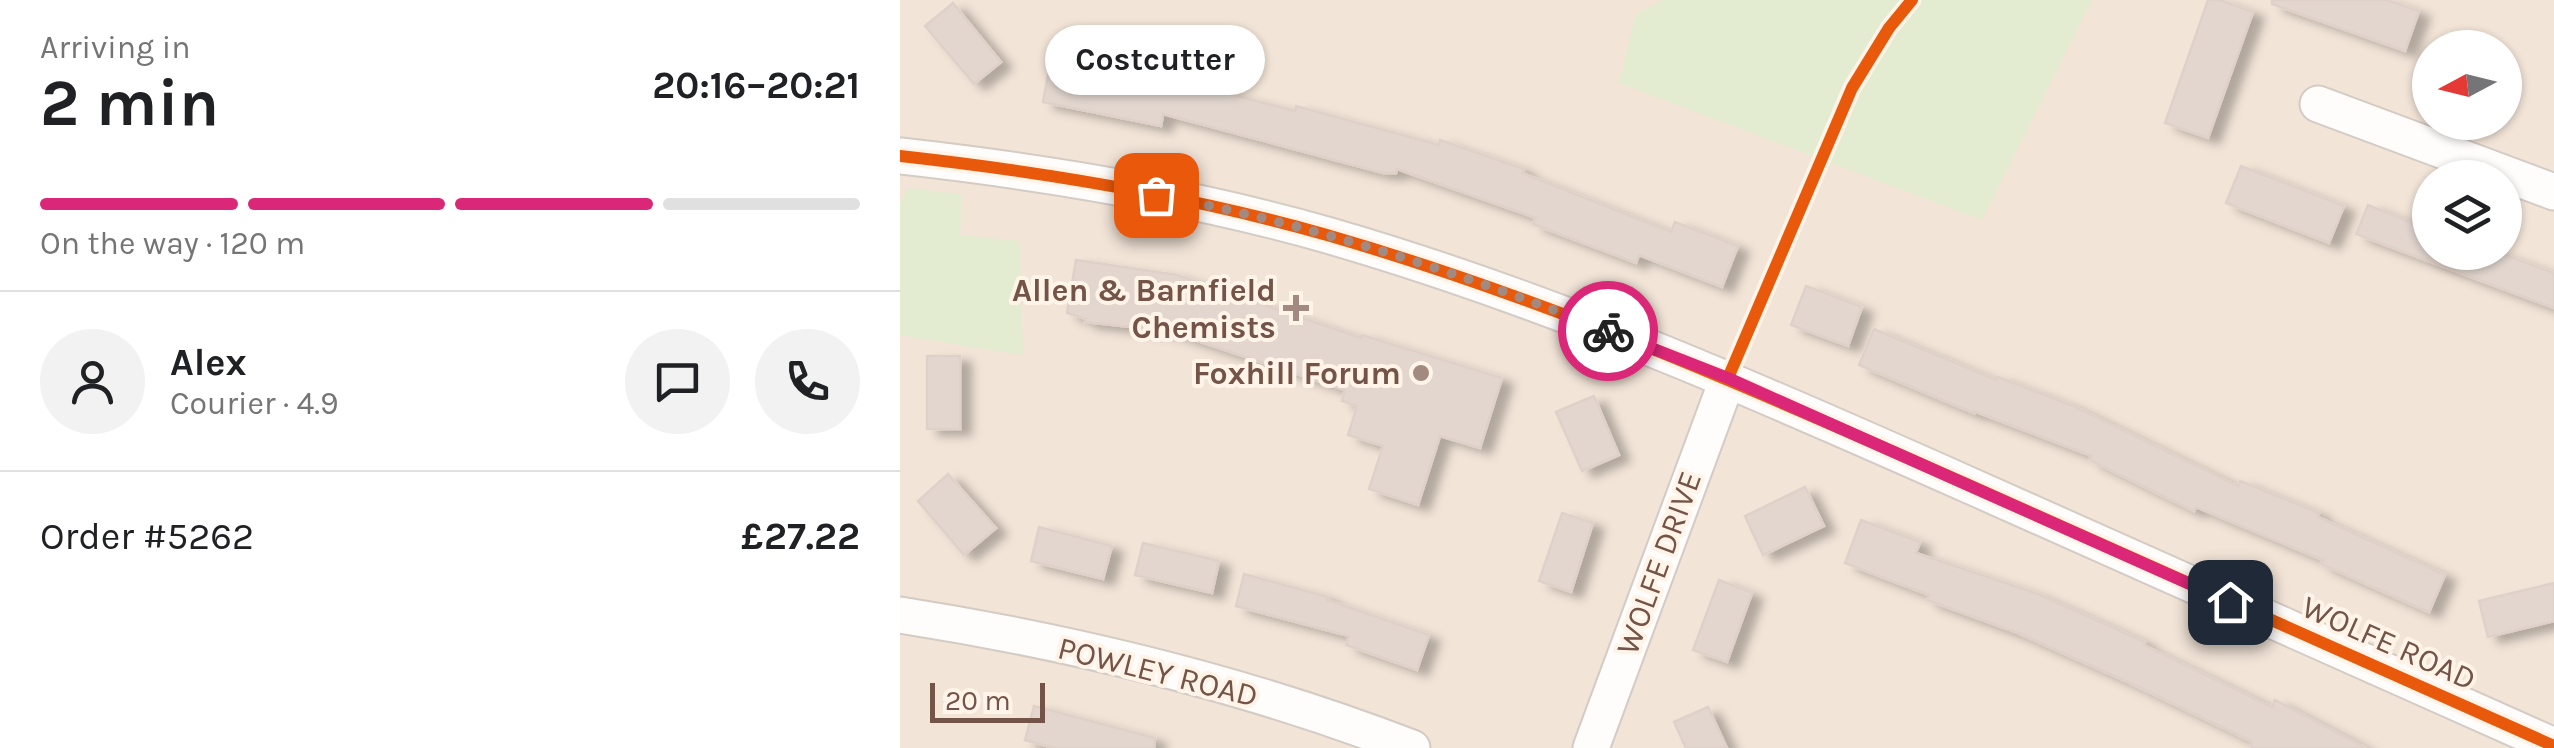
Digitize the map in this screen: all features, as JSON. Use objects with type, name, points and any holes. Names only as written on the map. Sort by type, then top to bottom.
[{"type":"street","points":[[2318,104],[2554,192]]},
{"type":"street","name":"WOLFE ROAD","points":[[900,156],[1033,170],[1188,201],[1323,234],[1444,270],[1728,378],[2554,746]]},
{"type":"street","name":"WOLFE DRIVE","points":[[1591,748],[1728,378]]},
{"type":"street","name":"POWLEY ROAD","points":[[900,615],[1134,663],[1247,693],[1412,748]]},
{"type":"shaded area","points":[[900,0],[2554,0],[2554,748],[900,748]]},
{"type":"green space","points":[[1663,0],[2092,0],[1982,220],[1619,83],[1636,14]]},
{"type":"green space","points":[[908,188],[962,194],[960,235],[1020,241],[1023,355],[900,335],[900,204]]},
{"type":"building","points":[[2208,0],[2220,0],[2253,12],[2208,138],[2165,123]]},
{"type":"building","points":[[2272,0],[2387,0],[2419,11],[2405,51],[2272,4]]},
{"type":"building","points":[[953,3],[1001,62],[974,84],[925,26]]},
{"type":"building","points":[[1051,59],[1186,86],[1187,83],[1295,111],[1296,106],[1439,145],[1440,140],[1524,169],[1522,173],[1671,232],[1675,222],[1738,246],[1722,287],[1639,255],[1636,263],[1533,224],[1536,218],[1397,169],[1396,173],[1383,173],[1163,114],[1161,126],[1043,102]]},
{"type":"building","points":[[2241,166],[2344,206],[2329,243],[2226,203]]},
{"type":"building","points":[[2368,205],[2412,223],[2412,255],[2356,234]]},
{"type":"building","points":[[1076,260],[1177,275],[1361,338],[1362,335],[1502,378],[1480,448],[1440,436],[1418,505],[1369,489],[1383,446],[1348,435],[1357,406],[1342,401],[1345,390],[1168,331],[1085,322],[1086,319],[1067,313]]},
{"type":"building","points":[[2522,261],[2554,273],[2554,308],[2452,270],[2522,270]]},
{"type":"building","points":[[1806,286],[1862,307],[1848,346],[1791,325]]},
{"type":"building","points":[[1874,329],[1996,380],[1998,377],[2073,406],[2238,486],[2240,481],[2319,513],[2318,517],[2445,575],[2429,612],[2321,564],[2323,560],[2196,507],[2194,511],[2090,460],[2092,456],[1859,365]]},
{"type":"building","points":[[927,356],[960,356],[960,429],[927,429]]},
{"type":"building","points":[[1594,396],[1619,455],[1582,471],[1556,412]]},
{"type":"building","points":[[948,474],[996,528],[964,555],[918,501]]},
{"type":"building","points":[[1805,487],[1824,526],[1763,555],[1745,516]]},
{"type":"building","points":[[1562,513],[1593,523],[1571,592],[1539,581]]},
{"type":"building","points":[[1861,520],[1920,542],[1916,553],[2038,594],[2145,642],[2144,645],[2272,707],[2275,700],[2366,748],[2252,748],[2251,741],[2128,682],[2018,633],[1927,600],[1929,595],[1845,563]]},
{"type":"building","points":[[1039,527],[1112,546],[1103,579],[1031,561]]},
{"type":"building","points":[[1143,543],[1219,561],[1212,593],[1135,575]]},
{"type":"building","points":[[1244,574],[1328,597],[1327,600],[1429,635],[1417,670],[1346,645],[1349,636],[1236,606]]},
{"type":"building","points":[[1719,580],[1752,593],[1727,662],[1693,650]]},
{"type":"building","points":[[2554,583],[2554,621],[2488,637],[2479,601]]},
{"type":"building","points":[[1034,706],[1155,738],[1154,748],[1054,748],[1025,740]]},
{"type":"building","points":[[1708,707],[1727,748],[1686,748],[1674,722]]},
{"type":"cycle path","points":[[1728,378],[1852,88],[1889,28],[1912,0]]},
{"type":"cycle path","points":[[900,156],[1061,177],[1221,208],[1327,235],[1492,288],[1813,416],[2554,746]]},
{"type":"way so far","points":[[1156,195],[1323,234],[1444,270],[1608,331]]},
{"type":"place","name":"Costcutter","points":[[1156,195]]},
{"type":"place","name":"Allen & Barnfield Chemists","points":[[1296,308]]},
{"type":"place","name":"Foxhill Forum","points":[[1421,373]]},
{"type":"route","points":[[1608,331],[1728,378],[2230,602]]}]
